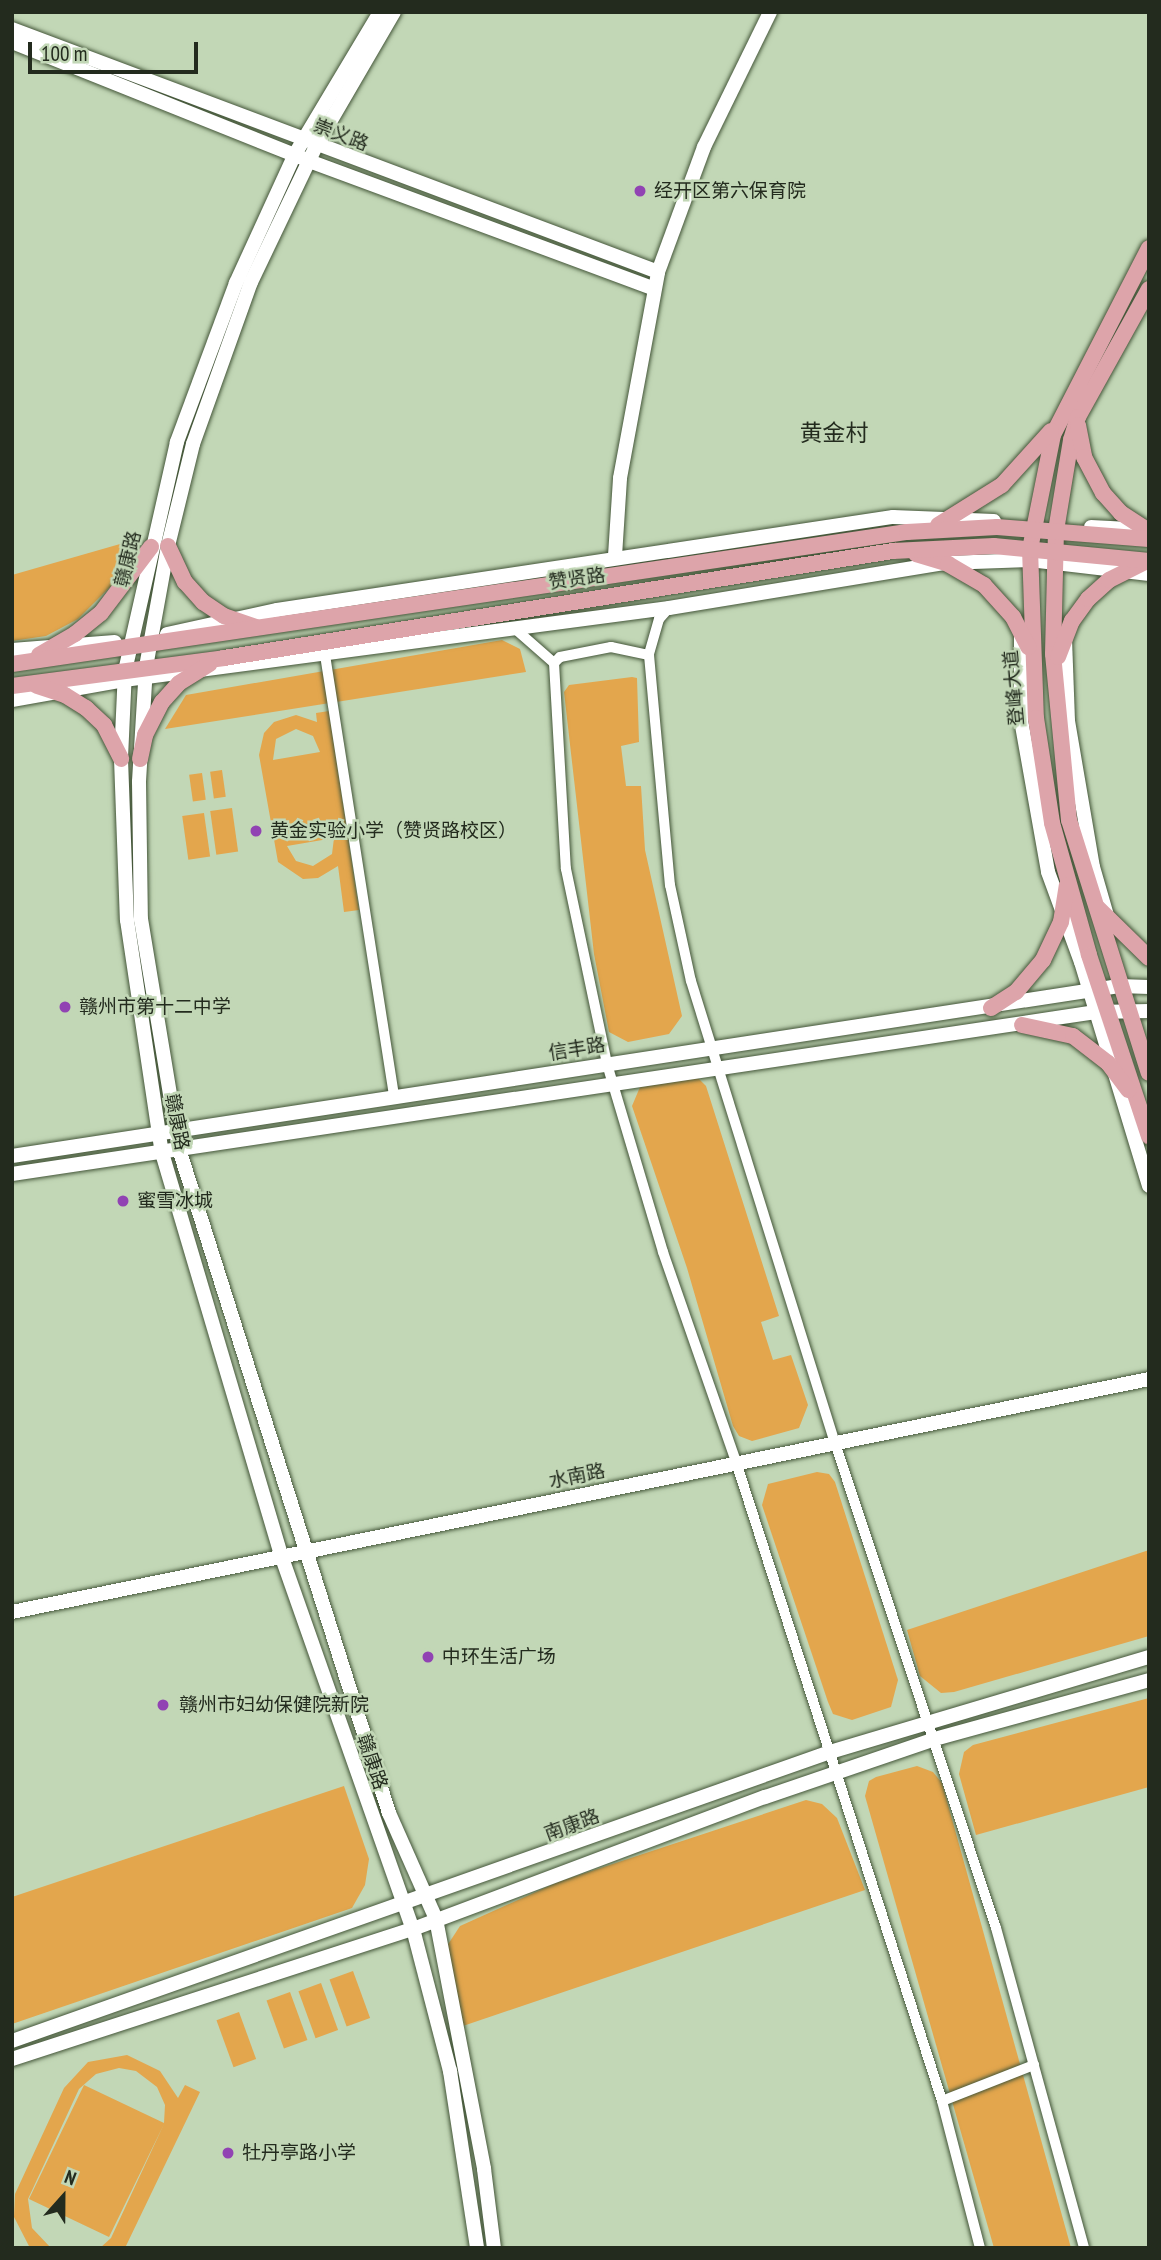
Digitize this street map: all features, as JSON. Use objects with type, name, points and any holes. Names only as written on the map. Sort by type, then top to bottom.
[{"type":"main road","name":"赣康路","points":[[380,12],[295,154],[236,283],[185,420],[151,547],[124,675],[121,759],[127,920],[157,1134],[162,1153],[281,1555],[402,1905],[414,1929],[450,2071],[477,2248]]},
{"type":"main road","name":"赣康路","points":[[394,12],[316,146],[251,282],[207,399],[168,546],[145,672],[140,759],[141,919],[179,1149],[303,1550],[389,1814],[436,1919],[482,2156],[494,2248]]},
{"type":"main road","points":[[615,556],[620,478],[653,288],[704,147],[770,12]]},
{"type":"main road","name":"崇义路","points":[[12,29],[316,146],[658,272]]},
{"type":"main road","name":"崇义路","points":[[12,42],[309,161],[653,288]]},
{"type":"main road","name":"登峰大道","points":[[1149,248],[1070,416],[1032,526],[1030,554],[1031,655],[1052,823],[1102,1011],[1149,1136]]},
{"type":"main road","name":"登峰大道","points":[[1149,289],[1070,416],[1054,556],[1054,684],[1069,820],[1090,897],[1124,986],[1138,1010],[1149,1073]]},
{"type":"main road","points":[[907,532],[951,519],[1016,473],[1070,416],[1095,482],[1121,513],[1148,533]]},
{"type":"main road","points":[[150,641],[277,610],[615,556],[893,517],[1032,526]]},
{"type":"main road","name":"赞贤路","points":[[12,663],[150,641],[272,628],[907,532],[957,527],[1032,526],[1148,533]]},
{"type":"main road","points":[[168,546],[194,593],[235,621],[272,628]]},
{"type":"main road","points":[[12,663],[54,648],[102,611],[151,547]]},
{"type":"main road","name":"赞贤路","points":[[14,690],[145,672],[893,551],[954,547],[1148,565]]},
{"type":"main road","points":[[893,551],[945,563],[995,595],[1021,632],[1031,655]]},
{"type":"main road","points":[[145,672],[198,670],[325,655],[669,607],[945,563],[1030,554]]},
{"type":"main road","points":[[1054,556],[1125,570],[1148,565]]},
{"type":"main road","points":[[1054,684],[1065,636],[1088,599],[1125,570]]},
{"type":"main road","points":[[1021,632],[1021,720],[1048,872],[1096,990]]},
{"type":"main road","points":[[1065,636],[1068,721],[1093,867],[1124,986]]},
{"type":"main road","points":[[12,650],[129,644]]},
{"type":"main road","points":[[140,759],[155,713],[170,692],[198,670],[224,659]]},
{"type":"main road","points":[[14,690],[57,691],[124,675]]},
{"type":"main road","points":[[57,691],[96,716],[121,759]]},
{"type":"main road","points":[[990,1008],[1016,992],[1035,971],[1050,948],[1063,912],[1068,880]]},
{"type":"main road","points":[[1090,897],[1109,921],[1149,958]]},
{"type":"main road","name":"信丰路","points":[[12,1156],[1096,990],[1124,986],[1149,987]]},
{"type":"main road","points":[[1138,1010],[1149,1047]]},
{"type":"main road","name":"信丰路","points":[[12,1174],[613,1082],[1022,1025],[1102,1011],[1138,1010]]},
{"type":"main road","points":[[1102,1011],[1112,1067],[1149,1186]]},
{"type":"main road","points":[[1022,1025],[1073,1036],[1112,1067],[1137,1101]]},
{"type":"main road","name":"水南路","points":[[12,1612],[303,1550],[737,1465],[1149,1379]]},
{"type":"main road","name":"南康路","points":[[12,2041],[425,1898],[830,1752],[1149,1657]]},
{"type":"main road","points":[[12,2059],[414,1929],[935,1739],[1149,1680]]},
{"type":"street","points":[[669,607],[659,619],[649,655],[670,885],[718,1067],[835,1443],[996,1928],[1084,2248]]},
{"type":"street","points":[[513,627],[554,663]]},
{"type":"street","points":[[649,655],[611,647],[560,656],[554,663],[566,869],[607,1063],[663,1252],[737,1465],[942,2101],[980,2248]]},
{"type":"street","points":[[325,655],[394,1097]]},
{"type":"street","points":[[942,2101],[1034,2065]]},
{"type":"shaded area","points":[[134,540],[121,576],[78,619],[46,636],[12,641],[12,575]]},
{"type":"shaded area","points":[[502,640],[520,649],[526,672],[165,729],[186,695]]},
{"type":"shaded area","points":[[637,678],[639,742],[621,746],[626,786],[641,786],[645,850],[682,1016],[669,1034],[628,1042],[609,1032],[594,954],[564,692],[569,685]]},
{"type":"shaded area","points":[[329,711],[359,910],[344,912],[338,866],[318,878],[303,879],[278,862],[259,755],[264,733],[274,722],[296,715],[317,722],[316,713]],"holes":[[[296,729],[313,736],[320,752],[273,760],[276,739]],[[334,838],[332,854],[313,866],[296,861],[287,846]]]},
{"type":"shaded area","points":[[222,770],[226,797],[214,798],[210,772]]},
{"type":"shaded area","points":[[202,773],[206,800],[193,802],[189,775]]},
{"type":"shaded area","points":[[232,808],[238,852],[216,855],[210,811]]},
{"type":"shaded area","points":[[204,813],[210,857],[188,860],[182,816]]},
{"type":"shaded area","points":[[698,1078],[706,1086],[779,1316],[761,1322],[773,1360],[791,1355],[808,1405],[799,1428],[752,1441],[739,1436],[733,1426],[687,1268],[632,1106],[640,1087]]},
{"type":"shaded area","points":[[817,1472],[829,1474],[835,1482],[898,1680],[891,1707],[852,1720],[833,1714],[762,1505],[768,1484]]},
{"type":"shaded area","points":[[1149,1550],[1149,1636],[954,1692],[941,1693],[920,1676],[907,1630]]},
{"type":"shaded area","points":[[1149,1698],[1149,1787],[976,1835],[959,1774],[964,1752],[973,1745]]},
{"type":"shaded area","points":[[917,1766],[933,1772],[942,1783],[1071,2248],[994,2248],[865,1796],[869,1781]]},
{"type":"shaded area","points":[[344,1786],[369,1859],[365,1885],[352,1908],[12,2024],[12,1897]]},
{"type":"shaded area","points":[[806,1800],[822,1804],[837,1818],[865,1890],[460,2027],[443,1952],[460,1926],[558,1882]]},
{"type":"shaded area","points":[[353,1971],[370,2018],[347,2027],[330,1980]]},
{"type":"shaded area","points":[[321,1983],[338,2030],[316,2038],[298,1991]]},
{"type":"shaded area","points":[[290,1992],[307,2040],[284,2048],[267,2001]]},
{"type":"shaded area","points":[[239,2012],[256,2059],[234,2067],[216,2020]]},
{"type":"shaded area","points":[[127,2055],[160,2071],[178,2098],[185,2085],[200,2092],[125,2248],[100,2248],[111,2238],[164,2124],[109,2237],[29,2199],[84,2085],[164,2123],[165,2105],[157,2087],[136,2071],[119,2068],[96,2074],[79,2089],[28,2199],[32,2228],[51,2248],[30,2248],[14,2217],[15,2194],[64,2088],[88,2062]]},
{"type":"place","name":"经开区第六保育院","points":[[640,191]]},
{"type":"place","name":"黄金实验小学（赞贤路校区）","points":[[256,831]]},
{"type":"place","name":"赣州市第十二中学","points":[[65,1007]]},
{"type":"place","name":"蜜雪冰城","points":[[123,1201]]},
{"type":"place","name":"中环生活广场","points":[[428,1657]]},
{"type":"place","name":"赣州市妇幼保健院新院","points":[[163,1705]]},
{"type":"place","name":"牡丹亭路小学","points":[[228,2153]]},
{"type":"district","name":"黄金村","points":[[834,433]]}]
